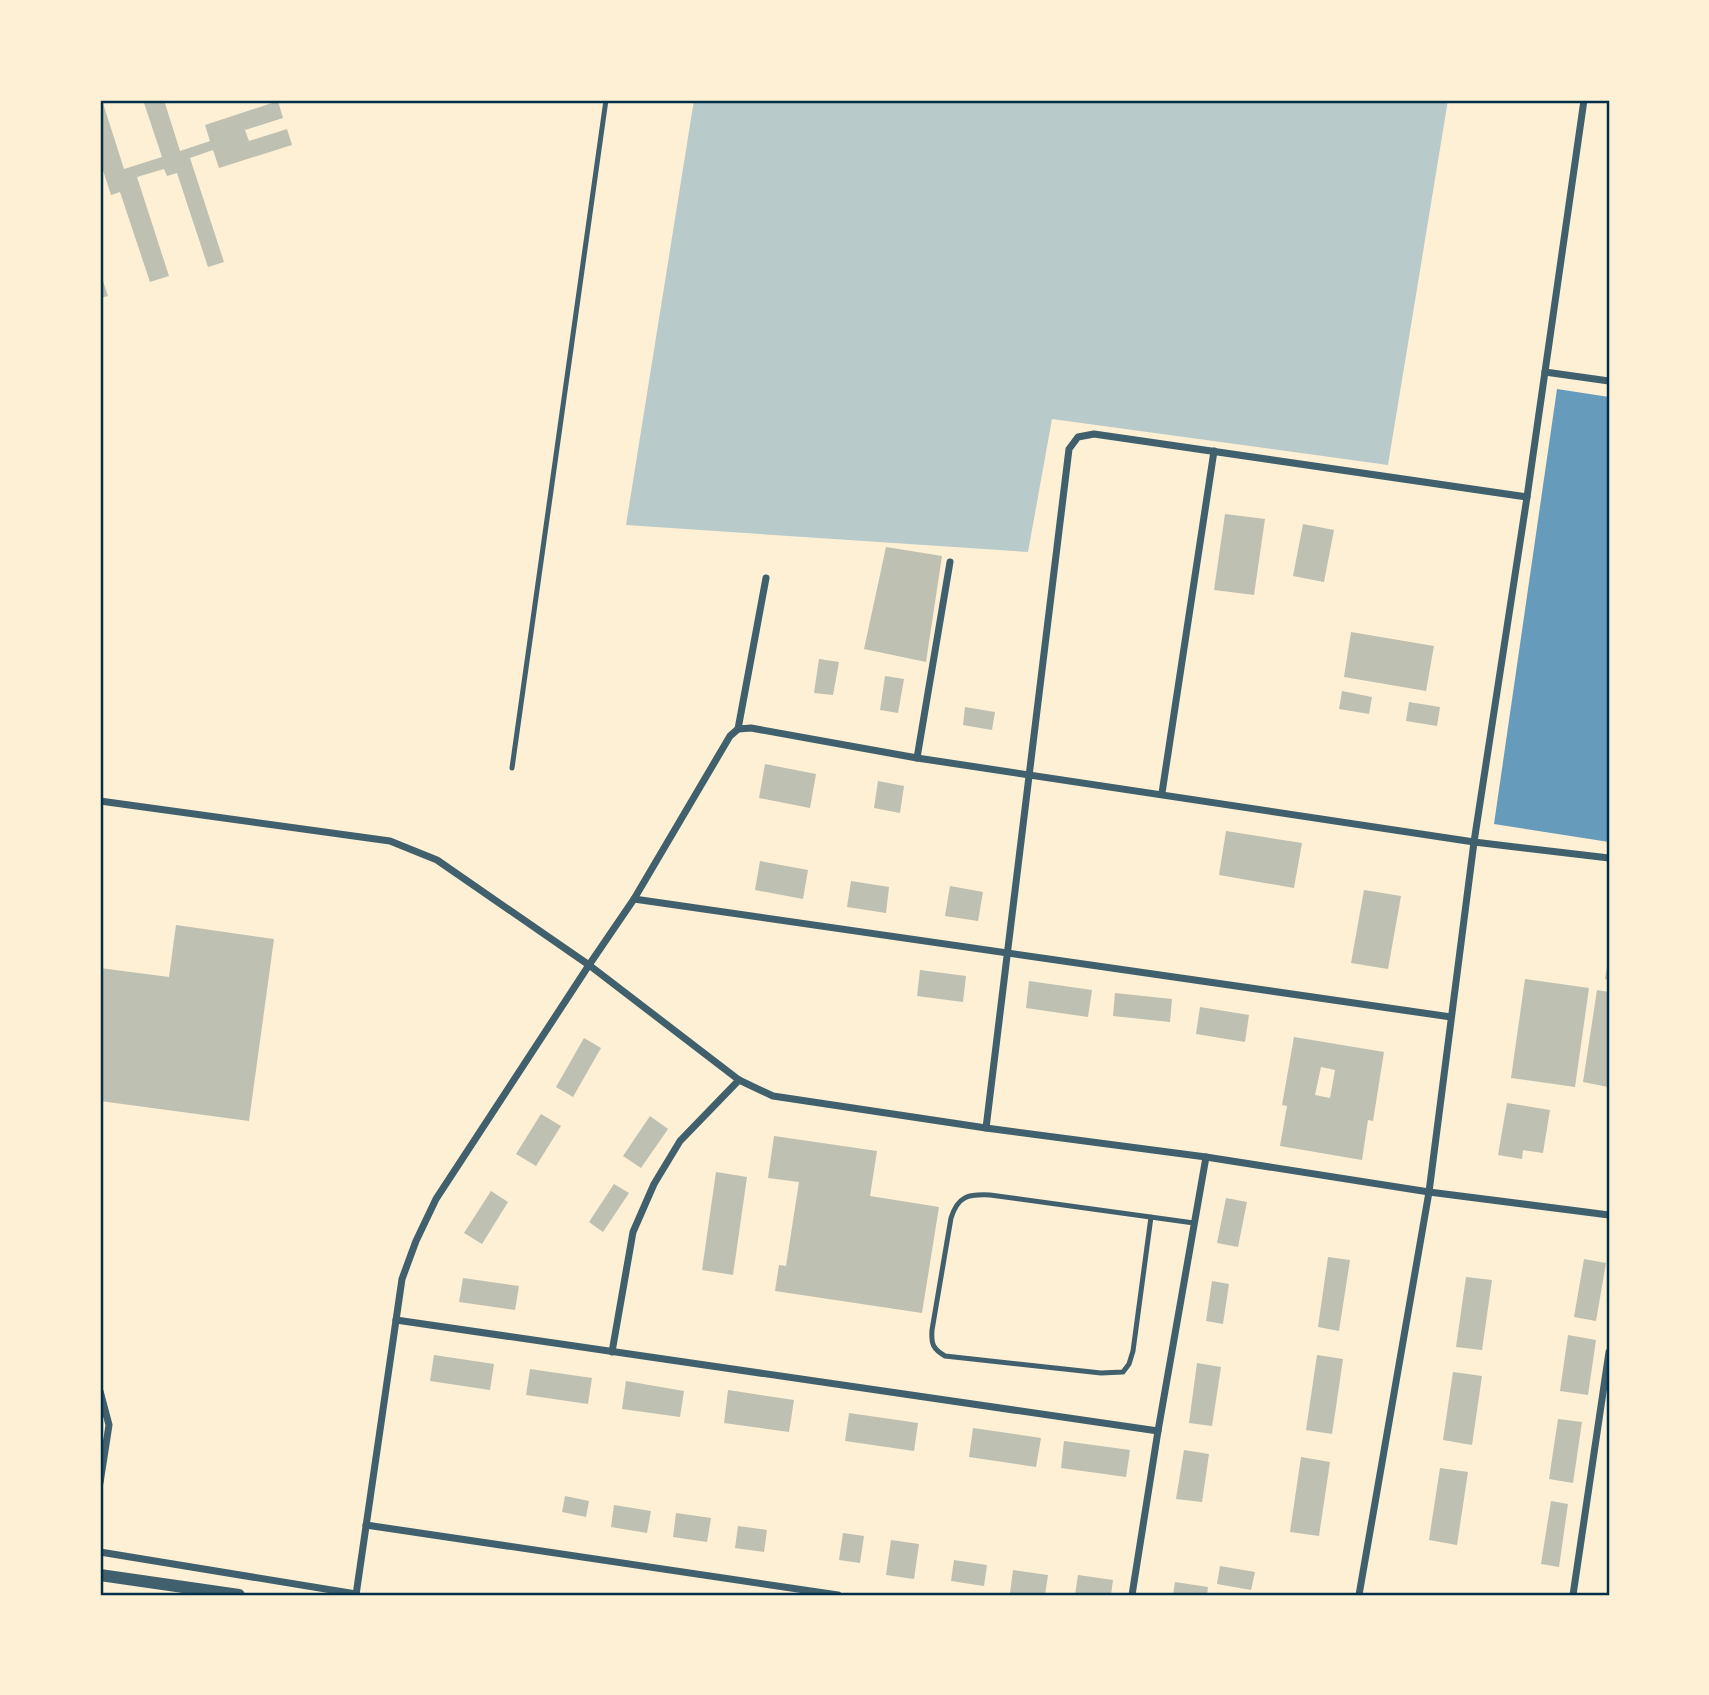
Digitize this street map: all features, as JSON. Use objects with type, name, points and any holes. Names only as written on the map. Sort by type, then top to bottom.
[{"type":"street","points":[[1359,1595],[1429,1192],[1474,842],[1584,100]]},
{"type":"street","points":[[1545,372],[1609,381]]},
{"type":"street","points":[[986,1129],[1069,449],[1077,437],[1094,434],[1527,497]]},
{"type":"street","points":[[1162,793],[1214,452]]},
{"type":"street","points":[[917,758],[950,562]]},
{"type":"street","points":[[738,729],[766,578]]},
{"type":"street","points":[[100,1552],[356,1595],[402,1279],[416,1241],[436,1199],[634,900],[730,736],[738,729],[751,728],[917,758],[1474,842],[1609,858]]},
{"type":"street","points":[[100,801],[390,841],[437,860],[589,965],[739,1080],[773,1096],[986,1129],[1206,1157],[1429,1192],[1609,1215]]},
{"type":"street","points":[[634,900],[1451,1017]]},
{"type":"street","points":[[612,1352],[632,1232],[654,1184],[680,1141],[739,1080]]},
{"type":"street","points":[[1132,1595],[1206,1157]]},
{"type":"street","points":[[396,1320],[1158,1431]]},
{"type":"street","points":[[1573,1595],[1609,1352]]},
{"type":"street","points":[[100,1391],[109,1425],[100,1483]]},
{"type":"street","points":[[366,1525],[838,1595]]},
{"type":"street","points":[[100,1575],[239,1595]]},
{"type":"lane","points":[[512,768],[606,100]]},
{"type":"lane","points":[[1152,1217],[1133,1351],[1123,1372],[1101,1373],[945,1356],[935,1351],[931,1342],[932,1331],[951,1218],[956,1204],[965,1198],[974,1194],[990,1195],[1152,1217],[1194,1223]]},
{"type":"shaded area","points":[[694,100],[1448,100],[1388,465],[1052,419],[1028,552],[626,525]]},
{"type":"water","points":[[1557,389],[1609,397],[1609,842],[1494,824]]},
{"type":"building","points":[[100,100],[124,169],[162,157],[143,100],[164,100],[180,151],[210,141],[205,125],[278,101],[283,118],[245,130],[249,141],[287,129],[292,145],[219,168],[213,150],[190,158],[224,262],[208,267],[177,173],[167,176],[164,169],[137,177],[169,276],[150,282],[120,192],[111,195],[100,161]]},
{"type":"building","points":[[100,272],[108,296],[100,298]]},
{"type":"building","points":[[1225,514],[1265,519],[1254,595],[1214,590]]},
{"type":"building","points":[[1303,524],[1334,530],[1324,582],[1293,576]]},
{"type":"building","points":[[886,547],[942,556],[926,662],[864,649]]},
{"type":"building","points":[[1351,632],[1434,646],[1426,691],[1344,677]]},
{"type":"building","points":[[819,659],[839,662],[833,695],[814,693]]},
{"type":"building","points":[[885,676],[904,679],[898,713],[880,710]]},
{"type":"building","points":[[1342,691],[1372,697],[1369,714],[1339,709]]},
{"type":"building","points":[[1409,702],[1440,707],[1437,726],[1406,721]]},
{"type":"building","points":[[965,707],[995,712],[992,730],[963,725]]},
{"type":"building","points":[[765,764],[816,774],[810,808],[759,798]]},
{"type":"building","points":[[878,781],[904,786],[900,813],[874,808]]},
{"type":"building","points":[[1226,831],[1302,843],[1294,888],[1219,875]]},
{"type":"building","points":[[760,861],[808,870],[803,899],[755,890]]},
{"type":"building","points":[[851,881],[889,887],[886,913],[847,907]]},
{"type":"building","points":[[950,886],[983,892],[978,921],[945,916]]},
{"type":"building","points":[[1364,890],[1401,896],[1388,969],[1351,963]]},
{"type":"building","points":[[176,925],[274,939],[249,1121],[100,1101],[100,968],[169,977]]},
{"type":"building","points":[[1609,962],[1609,980],[1605,979]]},
{"type":"building","points":[[920,970],[966,976],[963,1002],[917,996]]},
{"type":"building","points":[[1525,979],[1589,988],[1575,1087],[1511,1078]]},
{"type":"building","points":[[1029,981],[1092,990],[1088,1017],[1026,1008]]},
{"type":"building","points":[[1597,990],[1609,992],[1608,1087],[1583,1082]]},
{"type":"building","points":[[1115,993],[1172,999],[1170,1022],[1113,1016]]},
{"type":"building","points":[[1200,1007],[1249,1015],[1245,1042],[1196,1034]]},
{"type":"building","points":[[1294,1037],[1384,1052],[1373,1121],[1368,1120],[1362,1160],[1280,1146],[1287,1106],[1282,1105]],"holes":[[[1321,1067],[1335,1070],[1330,1098],[1315,1095]]]},
{"type":"building","points":[[584,1038],[601,1048],[573,1097],[556,1087]]},
{"type":"building","points":[[1507,1103],[1550,1110],[1543,1153],[1523,1150],[1522,1159],[1498,1155]]},
{"type":"building","points":[[541,1114],[561,1126],[536,1166],[516,1154]]},
{"type":"building","points":[[650,1116],[668,1129],[641,1168],[623,1156]]},
{"type":"building","points":[[774,1136],[877,1151],[870,1196],[939,1207],[922,1313],[775,1291],[779,1265],[786,1266],[799,1182],[768,1178]]},
{"type":"building","points":[[716,1172],[747,1177],[733,1275],[702,1270]]},
{"type":"building","points":[[614,1184],[629,1193],[603,1232],[589,1222]]},
{"type":"building","points":[[491,1191],[508,1202],[482,1244],[464,1233]]},
{"type":"building","points":[[1226,1198],[1247,1202],[1238,1247],[1217,1243]]},
{"type":"building","points":[[1328,1257],[1350,1260],[1339,1331],[1318,1327]]},
{"type":"building","points":[[1584,1259],[1606,1263],[1596,1321],[1574,1317]]},
{"type":"building","points":[[1466,1277],[1492,1280],[1482,1350],[1456,1347]]},
{"type":"building","points":[[463,1278],[519,1286],[515,1310],[459,1302]]},
{"type":"building","points":[[1212,1281],[1229,1284],[1223,1324],[1206,1321]]},
{"type":"building","points":[[1568,1335],[1596,1340],[1588,1395],[1560,1391]]},
{"type":"building","points":[[434,1355],[494,1364],[490,1390],[430,1381]]},
{"type":"building","points":[[1317,1355],[1343,1359],[1332,1434],[1306,1430]]},
{"type":"building","points":[[1197,1363],[1221,1367],[1212,1426],[1189,1423]]},
{"type":"building","points":[[530,1369],[592,1378],[588,1404],[526,1395]]},
{"type":"building","points":[[1453,1372],[1482,1376],[1472,1445],[1443,1440]]},
{"type":"building","points":[[626,1381],[684,1391],[680,1417],[622,1409]]},
{"type":"building","points":[[728,1390],[794,1400],[789,1432],[724,1423]]},
{"type":"building","points":[[849,1413],[918,1423],[914,1451],[845,1441]]},
{"type":"building","points":[[1558,1419],[1582,1422],[1573,1483],[1549,1479]]},
{"type":"building","points":[[973,1428],[1041,1438],[1036,1467],[969,1457]]},
{"type":"building","points":[[1064,1441],[1130,1450],[1126,1477],[1061,1468]]},
{"type":"building","points":[[1184,1450],[1209,1454],[1202,1502],[1176,1499]]},
{"type":"building","points":[[1301,1457],[1330,1462],[1319,1536],[1290,1532]]},
{"type":"building","points":[[1440,1468],[1468,1472],[1457,1545],[1429,1540]]},
{"type":"building","points":[[565,1496],[589,1501],[586,1517],[562,1512]]},
{"type":"building","points":[[1551,1501],[1568,1504],[1559,1567],[1541,1564]]},
{"type":"building","points":[[614,1505],[651,1511],[647,1533],[611,1527]]},
{"type":"building","points":[[676,1513],[711,1518],[707,1542],[673,1537]]},
{"type":"building","points":[[738,1526],[767,1530],[764,1552],[735,1548]]},
{"type":"building","points":[[843,1533],[864,1536],[860,1563],[839,1560]]},
{"type":"building","points":[[891,1540],[919,1544],[914,1579],[886,1575]]},
{"type":"building","points":[[954,1560],[987,1565],[984,1586],[951,1581]]},
{"type":"building","points":[[1220,1566],[1255,1572],[1251,1590],[1217,1584]]},
{"type":"building","points":[[1013,1570],[1048,1575],[1045,1595],[1010,1593]]},
{"type":"building","points":[[1078,1575],[1113,1580],[1111,1595],[1075,1595]]},
{"type":"building","points":[[1175,1582],[1208,1587],[1207,1595],[1173,1595]]}]
